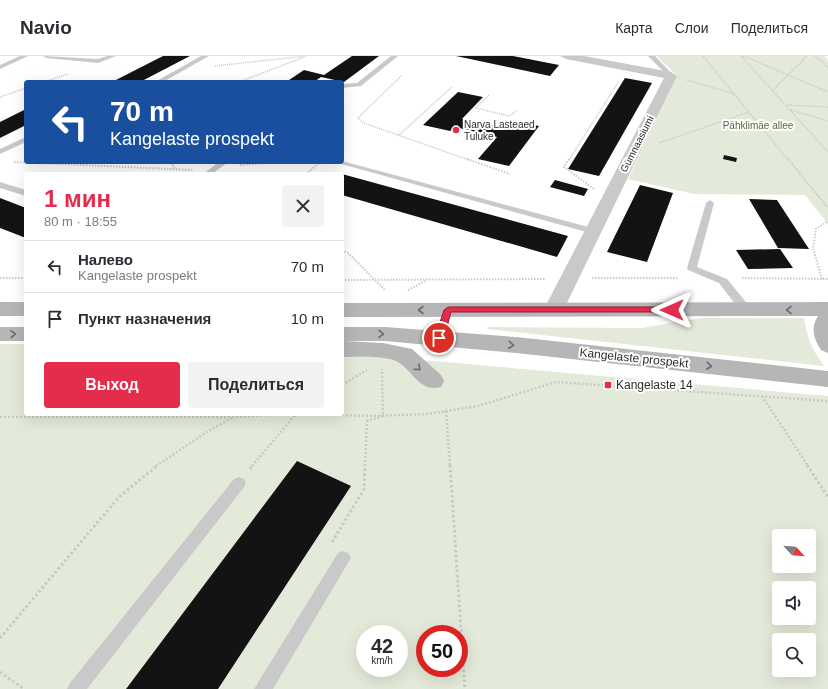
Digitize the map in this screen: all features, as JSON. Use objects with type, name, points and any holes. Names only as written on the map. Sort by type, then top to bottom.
[{"type":"main road","points":[[0,309],[24,309]]},
{"type":"main road","points":[[344,310],[828,309]]},
{"type":"main road","points":[[439,338],[448,310]]},
{"type":"main road","points":[[828,316],[823,326],[823,333],[828,345]]},
{"type":"main road","points":[[0,334],[24,334]]},
{"type":"main road","name":"Kangelaste prospekt","points":[[344,334],[385,334],[439,338],[828,379]]},
{"type":"main road","points":[[344,349],[383,351],[404,355],[433,381]]},
{"type":"street","points":[[566,56],[672,76]]},
{"type":"street","name":"Gümnaasiumi","points":[[554,309],[672,76]]},
{"type":"lane","points":[[0,67],[25,56]]},
{"type":"lane","points":[[46,56],[91,61],[106,60],[113,56]]},
{"type":"lane","points":[[162,80],[206,56]]},
{"type":"lane","points":[[344,86],[359,85],[395,56]]},
{"type":"lane","points":[[651,56],[672,76]]},
{"type":"lane","points":[[0,152],[24,140]]},
{"type":"lane","points":[[210,172],[221,164]]},
{"type":"lane","points":[[344,164],[593,232]]},
{"type":"lane","points":[[0,185],[24,192]]},
{"type":"lane","points":[[710,203],[692,268],[723,280],[746,310]]},
{"type":"lane","points":[[76,689],[239,483]]},
{"type":"lane","points":[[263,689],[343,558]]},
{"type":"path","points":[[177,72],[238,62],[307,56]]},
{"type":"path","points":[[244,80],[307,56]]},
{"type":"path","points":[[703,56],[828,208]]},
{"type":"path","points":[[742,56],[828,92]]},
{"type":"path","points":[[742,56],[828,152]]},
{"type":"path","points":[[772,90],[807,56]]},
{"type":"path","points":[[815,56],[828,67]]},
{"type":"path","points":[[401,76],[358,118],[364,123],[510,174]]},
{"type":"path","points":[[672,76],[734,94]]},
{"type":"path","points":[[609,199],[564,167],[619,81]]},
{"type":"path","points":[[399,135],[452,87]]},
{"type":"path","points":[[0,97],[24,89]]},
{"type":"path","points":[[489,95],[476,108],[509,116],[517,110]]},
{"type":"path","points":[[786,105],[828,107]]},
{"type":"path","points":[[790,110],[828,121]]},
{"type":"path","points":[[633,151],[749,112]]},
{"type":"path","points":[[8,162],[24,163]]},
{"type":"path","points":[[56,164],[210,172],[231,166],[254,164]]},
{"type":"path","points":[[172,164],[175,169]]},
{"type":"path","points":[[308,172],[318,164]]},
{"type":"path","points":[[822,278],[813,248],[816,229],[828,221]]},
{"type":"path","points":[[344,251],[349,254],[390,296]]},
{"type":"path","points":[[0,278],[24,278]]},
{"type":"path","points":[[405,291],[429,279]]},
{"type":"path","points":[[382,365],[383,416]]},
{"type":"path","points":[[344,384],[368,369]]},
{"type":"path","points":[[344,415],[383,416],[428,414],[478,406],[556,382],[828,401]]},
{"type":"path","points":[[762,396],[828,497]]},
{"type":"path","points":[[446,411],[466,689]]},
{"type":"path","points":[[0,417],[251,416]]},
{"type":"path","points":[[239,483],[294,416]]},
{"type":"path","points":[[327,549],[364,489],[367,421],[383,416]]},
{"type":"path","points":[[0,638],[119,497],[149,471],[210,430],[234,417]]},
{"type":"path","points":[[0,672],[24,689]]},
{"type":"green space","name":"Pähklimäe allee","points":[[657,56],[824,56],[828,60],[828,224],[805,195],[694,194],[628,179],[677,76]]},
{"type":"green space","points":[[701,318],[804,318],[811,343],[824,366],[488,329],[487,327],[641,328]]},
{"type":"green space","points":[[0,344],[24,344],[24,416],[344,416],[344,357],[388,357],[828,396],[828,689],[0,689]]},
{"type":"building","points":[[163,56],[190,56],[144,80],[116,80]]},
{"type":"building","points":[[352,56],[379,56],[344,82],[344,80],[321,77],[317,80],[289,80],[304,70],[324,75]]},
{"type":"building","points":[[456,56],[513,56],[559,65],[550,76]]},
{"type":"building","points":[[625,78],[652,83],[599,176],[568,169]]},
{"type":"building","points":[[458,92],[483,97],[462,119],[504,128],[511,120],[539,126],[509,166],[478,159],[497,137],[455,127],[450,131],[423,125]]},
{"type":"building","points":[[24,110],[24,126],[0,138],[0,122]]},
{"type":"building","points":[[724,155],[737,158],[736,162],[723,159]]},
{"type":"building","points":[[344,175],[568,236],[557,257],[344,196]]},
{"type":"building","points":[[555,180],[588,189],[584,196],[550,187]]},
{"type":"building","points":[[640,185],[673,193],[647,262],[607,252]]},
{"type":"building","points":[[0,198],[24,207],[24,237],[0,228]]},
{"type":"building","points":[[749,199],[777,200],[809,249],[778,248]]},
{"type":"building","points":[[780,249],[793,268],[748,269],[736,250]]},
{"type":"building","points":[[297,461],[351,486],[218,689],[126,689]]},
{"type":"place","name":"Narva Lasteaed Tuluke","points":[[456,130]]},
{"type":"place","name":"Kangelaste 14","points":[[608,385]]},
{"type":"route","points":[[439,338],[448,310],[672,310]]}]
